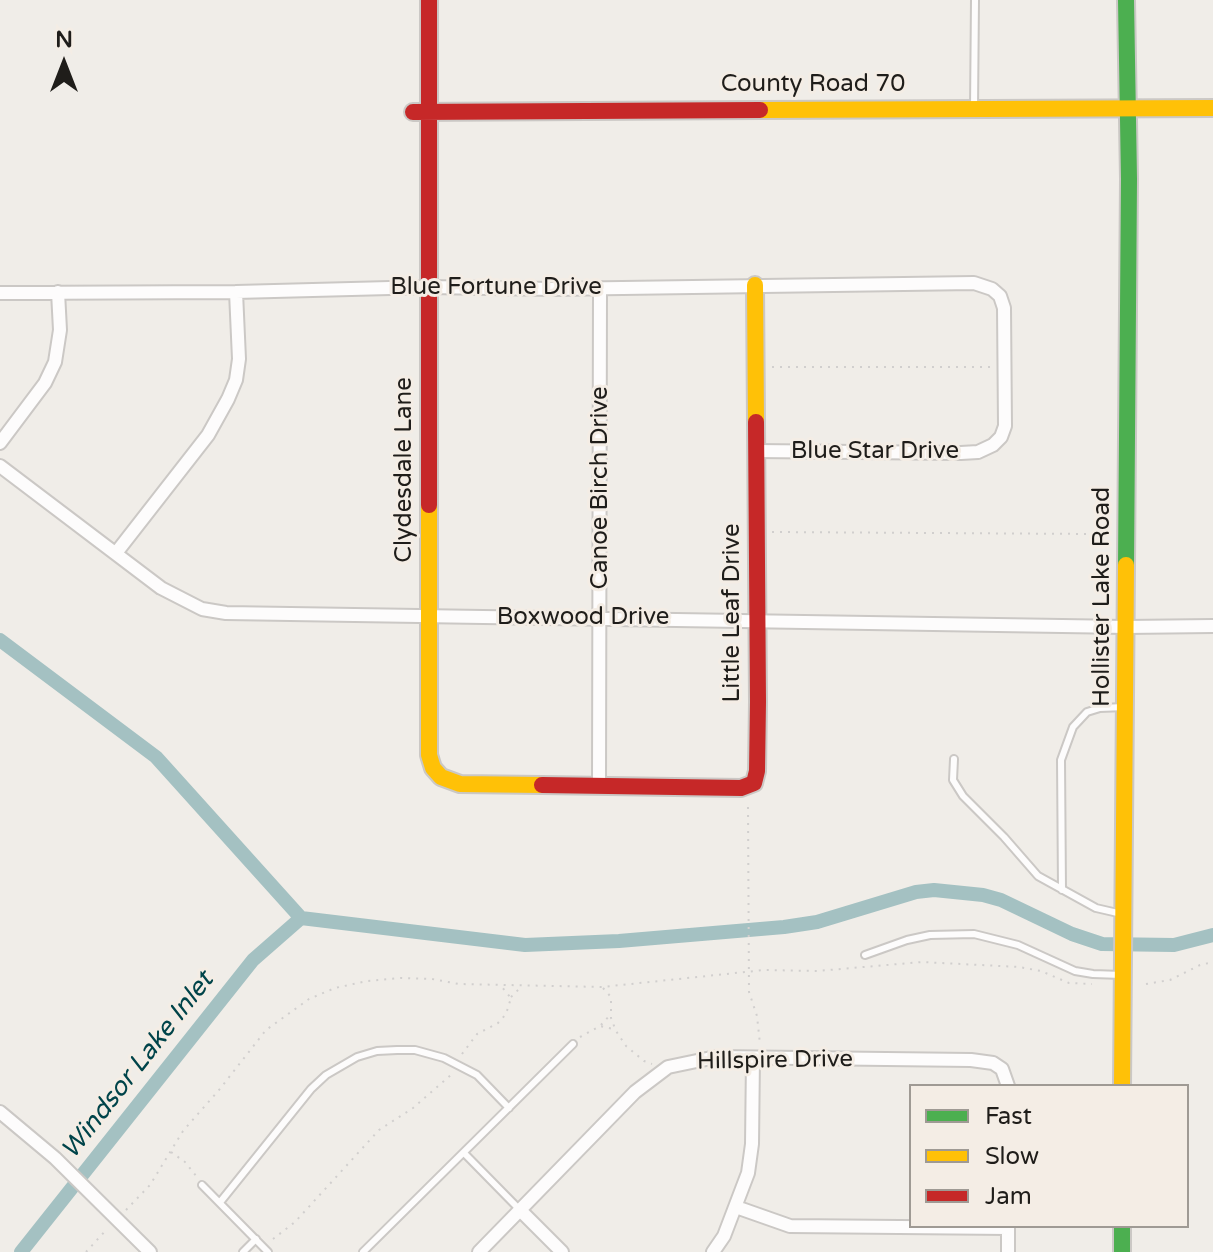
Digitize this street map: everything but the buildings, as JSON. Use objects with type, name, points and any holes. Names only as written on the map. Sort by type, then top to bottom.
[{"type":"street","name":"Clydesdale Lane","points":[[429,0],[429,755],[433,768],[441,777],[460,784],[599,784]]},
{"type":"street","name":"Hollister Lake Road","points":[[1122,1084],[1126,707],[1126,0]]},
{"type":"street","name":"County Road 70","points":[[413,112],[1213,108]]},
{"type":"street","name":"Blue Fortune Drive","points":[[0,293],[974,283],[992,289],[1000,296],[1004,308],[1005,426],[1001,437],[993,445]]},
{"type":"street","name":"Little Leaf Drive","points":[[599,784],[741,788],[754,783],[757,771],[755,285]]},
{"type":"street","name":"Canoe Birch Drive","points":[[599,784],[600,288]]},
{"type":"street","points":[[0,443],[45,383],[55,362],[60,330],[58,292]]},
{"type":"street","points":[[116,553],[208,435],[228,399],[236,380],[239,359],[236,292]]},
{"type":"street","name":"Blue Star Drive","points":[[756,451],[961,453],[978,452],[993,445]]},
{"type":"street","name":"Boxwood Drive","points":[[0,466],[161,588],[202,609],[226,613],[1213,626]]},
{"type":"street","name":"Hillspire Drive","points":[[479,1252],[652,1076],[668,1067],[716,1057],[971,1060],[993,1063],[1002,1069],[1007,1084]]},
{"type":"street","points":[[713,1252],[724,1236],[748,1173],[752,1144],[753,1058]]},
{"type":"street","points":[[0,1112],[55,1158],[150,1252]]},
{"type":"street","points":[[736,1207],[790,1226],[909,1227]]},
{"type":"street","points":[[520,1210],[562,1252]]},
{"type":"street","points":[[1008,1228],[1008,1252]]},
{"type":"street","points":[[1122,1228],[1122,1252]]},
{"type":"lane","points":[[974,108],[975,0]]},
{"type":"lane","points":[[1062,890],[1061,760],[1073,727],[1087,712],[1126,707]]},
{"type":"lane","points":[[954,759],[953,780],[963,796],[1038,876],[1122,919]]},
{"type":"lane","points":[[865,955],[919,938],[974,934],[1018,945],[1075,971],[1093,974],[1122,970]]},
{"type":"lane","points":[[363,1252],[573,1044]]},
{"type":"lane","points":[[221,1201],[311,1089],[342,1064],[377,1051],[429,1053],[457,1064],[477,1075],[509,1108]]},
{"type":"lane","points":[[464,1153],[520,1210]]},
{"type":"lane","points":[[202,1185],[268,1252]]},
{"type":"lane","points":[[243,1252],[256,1239]]},
{"type":"path","points":[[767,367],[992,367]]},
{"type":"path","points":[[767,532],[1094,534]]},
{"type":"path","points":[[748,807],[749,992],[759,1025],[760,1045]]},
{"type":"path","points":[[86,1252],[150,1185],[183,1131],[266,1030],[309,999],[335,988],[401,978],[500,985],[602,987],[748,972],[954,962],[1019,967],[1041,971],[1069,983],[1097,983]]},
{"type":"path","points":[[1146,984],[1170,980],[1213,962]]},
{"type":"path","points":[[500,985],[511,998]]},
{"type":"path","points":[[273,1239],[295,1222],[373,1136],[453,1073],[473,1038],[502,1019],[509,1009],[511,998],[523,986]]},
{"type":"path","points":[[619,986],[611,997],[611,1014],[616,1031],[626,1046],[653,1065]]},
{"type":"path","points":[[602,987],[611,997]]},
{"type":"path","points":[[573,1044],[585,1033],[600,1026],[611,1014]]},
{"type":"path","points":[[600,1026],[616,1031]]},
{"type":"path","points":[[644,1061],[644,1068]]},
{"type":"path","points":[[171,1152],[185,1162],[202,1185]]},
{"type":"waterway","points":[[0,640],[156,757],[301,918],[525,945],[619,941],[817,922],[916,892],[934,890],[1001,900],[1072,934],[1102,944],[1174,945],[1213,935]]},
{"type":"waterway","name":"Windsor Lake Inlet","points":[[21,1252],[253,960],[301,918]]},
{"type":"traffic: fast","points":[[1126,0],[1129,179],[1126,565]]},
{"type":"traffic: fast","points":[[1122,1228],[1122,1252]]},
{"type":"traffic: slow","points":[[760,110],[1213,108]]},
{"type":"traffic: slow","points":[[755,285],[756,422]]},
{"type":"traffic: slow","points":[[429,505],[429,755],[433,768],[441,777],[460,784],[542,785]]},
{"type":"traffic: slow","points":[[1122,1084],[1126,565]]},
{"type":"traffic: jam","points":[[429,0],[429,505]]},
{"type":"traffic: jam","points":[[413,112],[760,110]]},
{"type":"traffic: jam","points":[[542,785],[741,788],[754,783],[757,771],[758,702],[756,422]]}]
